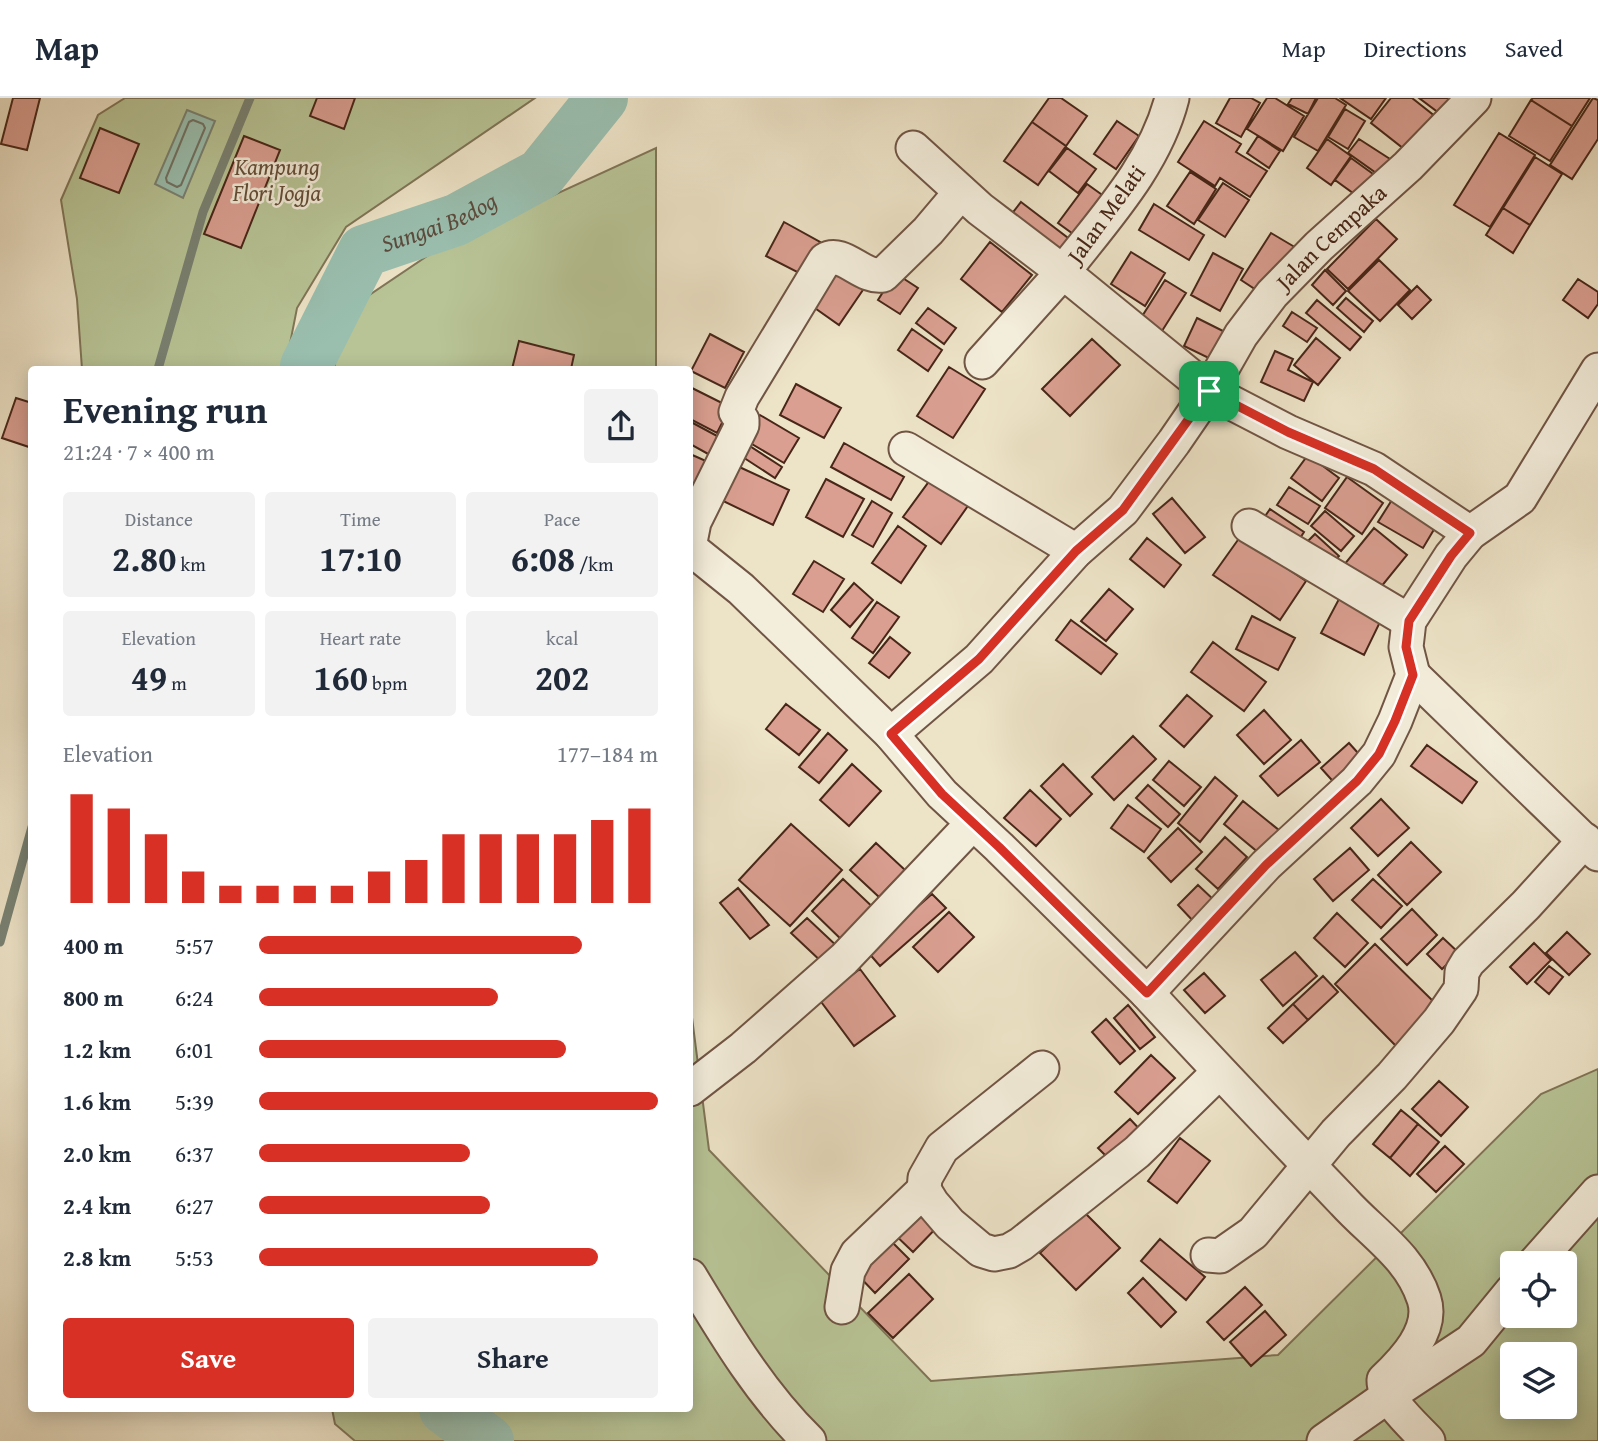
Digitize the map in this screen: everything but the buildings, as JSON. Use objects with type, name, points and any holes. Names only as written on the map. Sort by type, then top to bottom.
[{"type":"street","name":"Jalan Melati","points":[[1172,98],[1168,114],[1150,153],[1130,186],[1063,272],[1209,391],[1288,432],[1374,469],[1470,533]]},
{"type":"street","name":"Jalan Cempaka","points":[[891,734],[979,659],[1076,551],[1123,510],[1209,391],[1241,335],[1272,294],[1319,246],[1408,166],[1474,98]]},
{"type":"street","points":[[913,148],[980,209],[1063,272],[982,362]]},
{"type":"street","points":[[693,527],[742,425],[736,412],[743,397],[825,260],[830,257],[838,258],[869,275],[883,275],[928,231],[961,192]]},
{"type":"street","points":[[1208,1255],[1220,1256],[1253,1233],[1308,1165],[1392,1076],[1439,1021],[1461,989],[1462,972],[1468,962],[1526,905],[1592,847],[1413,675],[1406,647],[1409,621],[1451,556],[1470,533],[1520,498],[1598,370]]},
{"type":"street","points":[[906,449],[1076,551]]},
{"type":"street","points":[[1250,527],[1409,621]]},
{"type":"street","points":[[693,551],[741,589],[891,734],[942,794],[1147,993],[1350,1209],[1398,1252],[1425,1300],[1427,1319],[1405,1358],[1384,1380],[1384,1388],[1428,1441]]},
{"type":"street","points":[[1147,993],[1266,865],[1357,781],[1379,754],[1413,675]]},
{"type":"street","points":[[693,1087],[743,1048],[844,959],[973,822]]},
{"type":"street","points":[[1042,1068],[942,1148],[925,1178],[924,1190],[950,1224],[981,1250],[994,1254],[1009,1251],[1137,1152],[1219,1072]]},
{"type":"street","points":[[842,1307],[848,1271],[857,1254],[924,1190]]},
{"type":"street","points":[[1546,1251],[1598,1192]]},
{"type":"street","points":[[693,1281],[739,1355],[786,1419],[809,1441]]},
{"type":"street","points":[[1324,1441],[1471,1341],[1500,1305]]},
{"type":"green space","name":"Kampung Flori Jogja","points":[[125,98],[535,98],[346,227],[297,308],[286,366],[82,366],[77,299],[61,200],[98,115]]},
{"type":"green space","points":[[656,148],[656,366],[335,366],[335,354],[362,300],[439,248]]},
{"type":"green space","points":[[693,1025],[709,1150],[931,1381],[1278,1355],[1541,1094],[1598,1069],[1598,1441],[355,1441],[335,1424],[333,1412],[693,1412]]},
{"type":"water","points":[[187,110],[215,121],[183,198],[155,184]]},
{"type":"waterway","points":[[159,366],[203,212],[250,98]]},
{"type":"waterway","name":"Sungai Bedog","points":[[306,366],[364,251],[456,220],[541,174],[602,98]]},
{"type":"waterway","points":[[0,942],[28,841]]},
{"type":"waterway","name":"Sungai Bedog","points":[[449,1412],[488,1441]]},
{"type":"route","points":[[1209,391],[1288,432],[1374,469],[1470,533],[1429,587],[1409,621],[1406,647],[1413,675],[1379,754],[1357,781],[1266,865],[1147,993],[942,794],[891,734],[979,659],[1076,551],[1123,510],[1209,391]]}]
